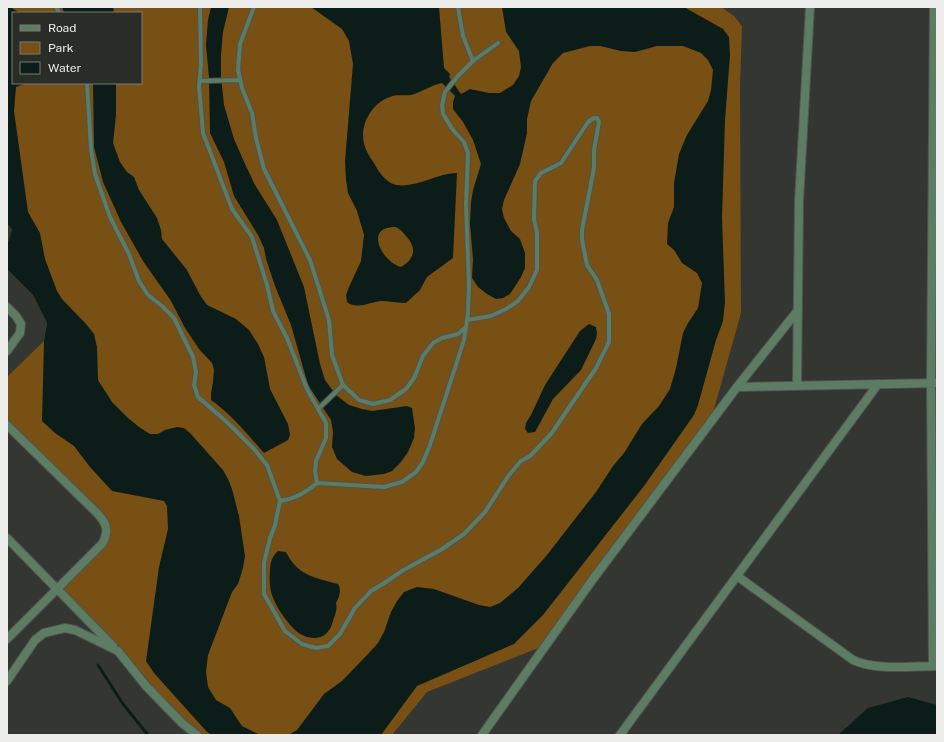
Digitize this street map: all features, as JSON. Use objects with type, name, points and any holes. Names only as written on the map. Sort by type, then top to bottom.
[{"type":"street","points":[[797,386],[799,201],[810,7]]},
{"type":"street","points":[[737,576],[853,660],[863,665],[935,666],[934,7]]},
{"type":"street","points":[[7,307],[16,316],[21,324],[20,334],[7,351]]},
{"type":"street","points":[[482,735],[593,579],[737,387],[798,310]]},
{"type":"street","points":[[737,387],[934,383]]},
{"type":"street","points":[[620,735],[878,384]]},
{"type":"street","points":[[7,425],[94,510],[103,520],[107,528],[102,544],[7,638]]},
{"type":"street","points":[[7,538],[118,651],[146,686],[182,723],[197,735]]},
{"type":"street","points":[[7,681],[35,640],[44,633],[65,628],[75,630],[118,651]]},
{"type":"lane","points":[[200,7],[203,134],[225,188],[232,210],[252,236],[267,285],[273,311],[287,338],[306,389],[319,408],[326,423],[326,438],[316,461],[315,471],[317,483]]},
{"type":"lane","points":[[254,7],[240,44],[238,70],[239,80],[252,113],[256,138],[264,169],[310,260],[329,320],[332,355],[342,386],[359,400],[373,404],[390,400],[406,389],[414,378],[423,356],[433,343],[442,338],[458,334],[466,327]]},
{"type":"lane","points":[[458,7],[463,36],[473,61]]},
{"type":"lane","points":[[280,501],[290,500],[307,492],[317,483],[384,486],[402,482],[416,472],[423,462],[462,346],[467,320],[470,285],[466,206],[468,153],[464,142],[453,130],[443,114],[442,105],[444,92],[473,61],[498,44]]},
{"type":"lane","points":[[201,81],[239,80]]},
{"type":"lane","points":[[87,84],[91,149],[95,174],[110,217],[148,295],[174,318],[193,357],[196,372],[194,385],[198,397],[254,448],[267,465],[280,501],[264,563],[264,594],[285,631],[302,644],[316,648],[328,646],[340,634],[355,608],[370,591],[383,584],[402,570],[442,549],[464,534],[485,512],[508,475],[521,461],[530,456],[551,434],[596,368],[609,342],[609,314],[597,280],[587,265],[582,240],[582,230],[594,168],[594,150],[599,122],[598,118],[594,118],[588,122],[561,162],[541,173],[535,181],[534,219],[537,233],[537,270],[529,287],[518,301],[506,309],[491,316],[467,320]]},
{"type":"lane","points":[[319,408],[342,386]]},
{"type":"green space","points":[[7,7],[721,7],[734,16],[742,26],[740,86],[741,313],[713,413],[541,647],[427,692],[392,735],[204,735],[185,721],[148,682],[121,648],[62,589],[106,546],[110,534],[110,527],[105,516],[7,420],[7,377],[44,341],[47,323],[33,295],[7,269],[7,245],[12,230],[7,223]]},
{"type":"water","points":[[7,7],[10,7],[18,12],[12,12],[12,84],[24,84],[16,87],[14,111],[28,212],[40,233],[45,259],[57,291],[62,299],[94,334],[97,347],[98,380],[112,402],[128,418],[150,434],[158,434],[165,430],[177,427],[184,428],[223,470],[228,479],[239,516],[245,556],[238,584],[232,592],[208,655],[206,672],[208,687],[216,700],[230,708],[242,726],[258,734],[270,735],[212,735],[207,732],[154,673],[146,661],[159,567],[168,529],[167,506],[164,501],[112,491],[90,467],[74,446],[55,433],[42,421],[44,341],[47,323],[33,295],[7,269],[7,245],[12,230],[7,223]]},
{"type":"water","points":[[62,7],[113,7],[114,12],[64,12]]},
{"type":"water","points":[[211,7],[229,7],[223,32],[221,55],[221,77],[224,105],[234,139],[255,185],[277,220],[304,287],[320,364],[325,380],[336,395],[349,405],[372,411],[407,406],[412,408],[415,428],[414,438],[408,452],[392,471],[384,474],[366,476],[352,472],[337,459],[332,447],[333,432],[331,420],[308,385],[291,325],[275,286],[264,248],[258,235],[234,196],[224,162],[210,133],[209,77],[206,45],[208,20]]},
{"type":"water","points":[[311,7],[439,7],[444,68],[450,74],[449,77],[461,94],[470,89],[489,93],[500,93],[513,85],[519,76],[521,67],[519,51],[506,32],[502,7],[684,7],[723,29],[729,37],[730,55],[725,120],[722,218],[725,302],[723,321],[694,415],[644,486],[543,615],[514,644],[417,686],[381,735],[280,735],[290,734],[297,730],[324,694],[342,681],[378,643],[384,632],[391,612],[404,592],[417,587],[434,589],[479,605],[490,607],[500,603],[518,588],[547,555],[596,492],[613,466],[624,453],[642,424],[659,406],[670,389],[683,333],[698,308],[702,283],[697,273],[682,263],[674,250],[667,244],[668,223],[674,207],[674,183],[679,154],[687,135],[708,101],[711,90],[713,70],[708,60],[701,53],[683,46],[657,46],[635,52],[621,51],[600,46],[590,46],[563,53],[553,63],[531,101],[527,119],[527,133],[520,164],[504,200],[502,209],[504,218],[511,231],[520,239],[525,253],[525,268],[510,294],[503,298],[496,299],[487,294],[478,287],[472,278],[473,259],[470,224],[471,203],[473,190],[481,164],[473,140],[463,122],[453,109],[455,96],[442,83],[411,95],[392,96],[383,100],[372,110],[365,124],[363,139],[370,157],[386,180],[393,184],[404,185],[420,183],[442,175],[457,173],[453,258],[427,277],[420,290],[406,303],[381,301],[364,305],[355,305],[347,302],[346,295],[361,261],[364,235],[357,211],[348,193],[346,180],[345,161],[353,64],[349,41],[342,29]],"holes":[[[396,227],[410,240],[413,249],[412,257],[401,267],[394,264],[382,252],[378,238],[380,232],[386,228]]]},
{"type":"water","points":[[93,84],[116,84],[116,115],[113,143],[120,162],[127,172],[134,177],[139,190],[157,218],[162,239],[187,270],[207,305],[236,319],[249,330],[258,344],[264,357],[270,389],[288,424],[290,435],[288,440],[264,453],[233,419],[211,400],[214,370],[212,363],[199,349],[185,328],[171,301],[143,261],[121,222],[103,182],[94,147]]},
{"type":"water","points":[[589,324],[596,327],[596,339],[581,370],[553,399],[535,432],[528,433],[525,429],[526,423],[545,385],[580,331]]},
{"type":"water","points":[[278,551],[286,552],[290,560],[301,571],[322,580],[338,584],[340,592],[336,603],[335,616],[329,630],[320,637],[315,638],[303,636],[293,628],[276,604],[271,590],[270,567],[271,561]]},
{"type":"water","points":[[908,697],[937,705],[937,735],[838,735],[868,708]]},
{"type":"waterway","points":[[98,665],[123,704],[148,735]]}]
